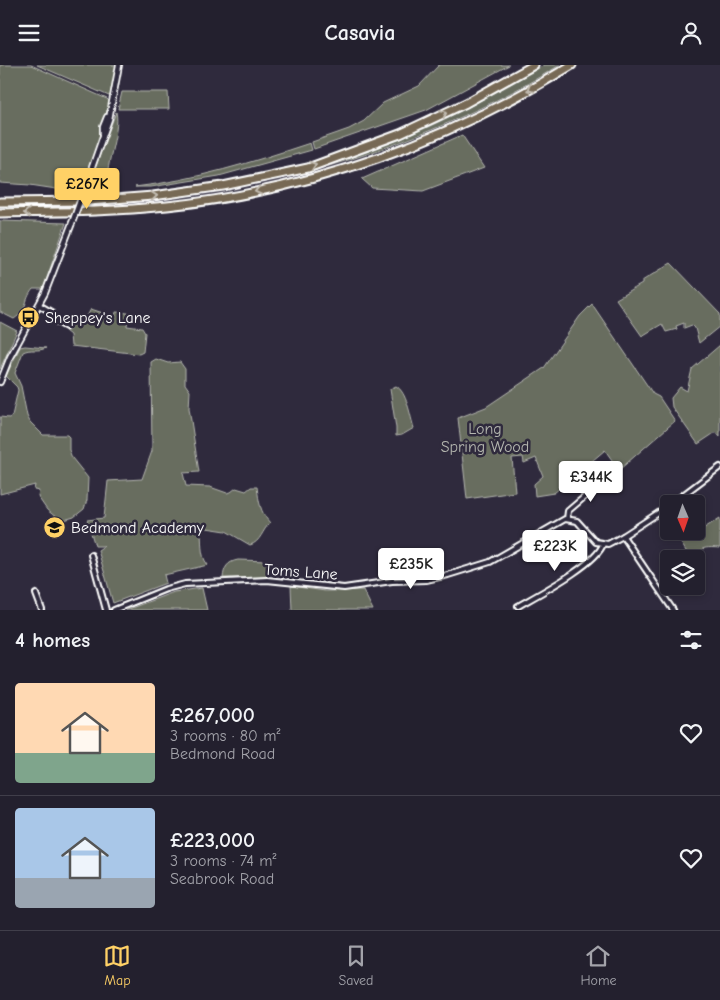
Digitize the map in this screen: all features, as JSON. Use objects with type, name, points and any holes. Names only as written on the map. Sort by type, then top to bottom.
[{"type":"highway","points":[[0,202],[88,201],[153,196],[223,186],[308,167],[400,133],[466,103],[534,65]]},
{"type":"highway","points":[[0,213],[88,212],[167,206],[226,197],[309,179],[389,154],[475,119],[572,65]]},
{"type":"street","points":[[0,381],[10,357],[39,305],[72,223],[108,125],[119,65]]},
{"type":"street","points":[[39,305],[51,312],[55,321],[66,327]]},
{"type":"street","points":[[683,495],[720,467]]},
{"type":"street","name":"Toms Lane","points":[[114,610],[166,589],[185,584],[266,580],[322,587],[349,587],[448,575],[495,559],[561,520],[566,519],[568,511],[602,482]]},
{"type":"street","points":[[566,519],[577,521],[594,540],[603,544],[611,543],[623,537],[660,512]]},
{"type":"street","points":[[623,537],[673,610]]},
{"type":"street","points":[[518,606],[588,563],[600,551],[603,544]]},
{"type":"street","points":[[91,555],[106,610]]},
{"type":"street","points":[[36,594],[42,610]]},
{"type":"green space","points":[[0,65],[31,65],[110,102],[83,184],[63,190],[0,183]]},
{"type":"green space","points":[[37,65],[118,65],[113,92],[109,96]]},
{"type":"green space","points":[[439,65],[509,65],[426,110],[314,149],[312,142],[349,129],[364,121],[383,103],[419,86]]},
{"type":"green space","points":[[544,65],[560,65],[497,100],[432,130],[365,155],[296,175],[364,153],[423,129],[476,103]]},
{"type":"green space","points":[[122,92],[168,92],[169,109],[118,109]]},
{"type":"green space","points":[[116,112],[116,130],[107,180],[109,188],[107,190],[100,190],[89,184]]},
{"type":"green space","points":[[462,135],[484,168],[423,191],[372,188],[362,179]]},
{"type":"green space","points":[[310,143],[312,150],[219,176],[151,187],[135,187],[202,175]]},
{"type":"green space","points":[[0,221],[66,223],[43,289],[33,289],[22,312],[14,319],[0,312]]},
{"type":"green space","points":[[671,263],[720,314],[720,326],[699,343],[695,328],[692,325],[684,328],[684,323],[676,326],[677,329],[666,332],[662,324],[642,336],[616,299],[642,284],[642,281]]},
{"type":"green space","name":"Long Spring Wood","points":[[592,304],[653,394],[659,397],[675,421],[619,470],[605,450],[554,493],[535,496],[534,484],[543,476],[536,458],[524,463],[523,457],[512,458],[515,492],[467,499],[458,418],[486,407],[544,368],[580,316]]},
{"type":"green space","points":[[91,309],[115,317],[116,312],[128,313],[127,326],[142,328],[145,333],[143,352],[139,354],[71,346],[70,335],[65,331],[67,325],[82,322]]},
{"type":"green space","points":[[0,322],[17,331],[0,369]]},
{"type":"green space","points":[[720,345],[720,437],[716,432],[698,444],[672,407],[671,398],[680,387],[687,391],[692,369]]},
{"type":"green space","points":[[20,347],[46,348],[23,352],[15,373],[21,386],[27,416],[30,422],[43,435],[67,435],[69,437],[69,450],[72,458],[88,478],[87,500],[84,509],[74,517],[61,521],[47,510],[38,497],[39,491],[34,490],[35,485],[0,494],[0,417],[9,418],[12,416],[18,390],[6,376]]},
{"type":"green space","points":[[156,359],[168,363],[180,362],[185,369],[185,384],[190,391],[189,408],[199,472],[183,473],[186,486],[210,487],[227,493],[236,488],[246,491],[251,487],[257,487],[262,511],[270,523],[259,539],[250,545],[226,531],[200,527],[203,557],[208,565],[164,575],[166,583],[113,603],[98,550],[104,546],[95,546],[87,520],[104,518],[108,481],[142,479],[152,451],[151,362]]},
{"type":"green space","points":[[396,386],[403,393],[414,428],[402,435],[396,436],[390,389]]},
{"type":"green space","points":[[720,518],[720,548],[685,550],[681,543],[686,540],[705,540],[705,528]]},
{"type":"green space","points":[[238,560],[268,561],[267,577],[223,578],[227,566],[231,562]]},
{"type":"green space","points":[[291,586],[325,591],[363,590],[373,610],[292,610]]},
{"type":"green space","points":[[202,588],[207,610],[126,610],[174,592]]},
{"type":"place","name":"Sheppey's Lane","points":[[29,318]]},
{"type":"place","name":"Bedmond Academy","points":[[55,528]]}]
